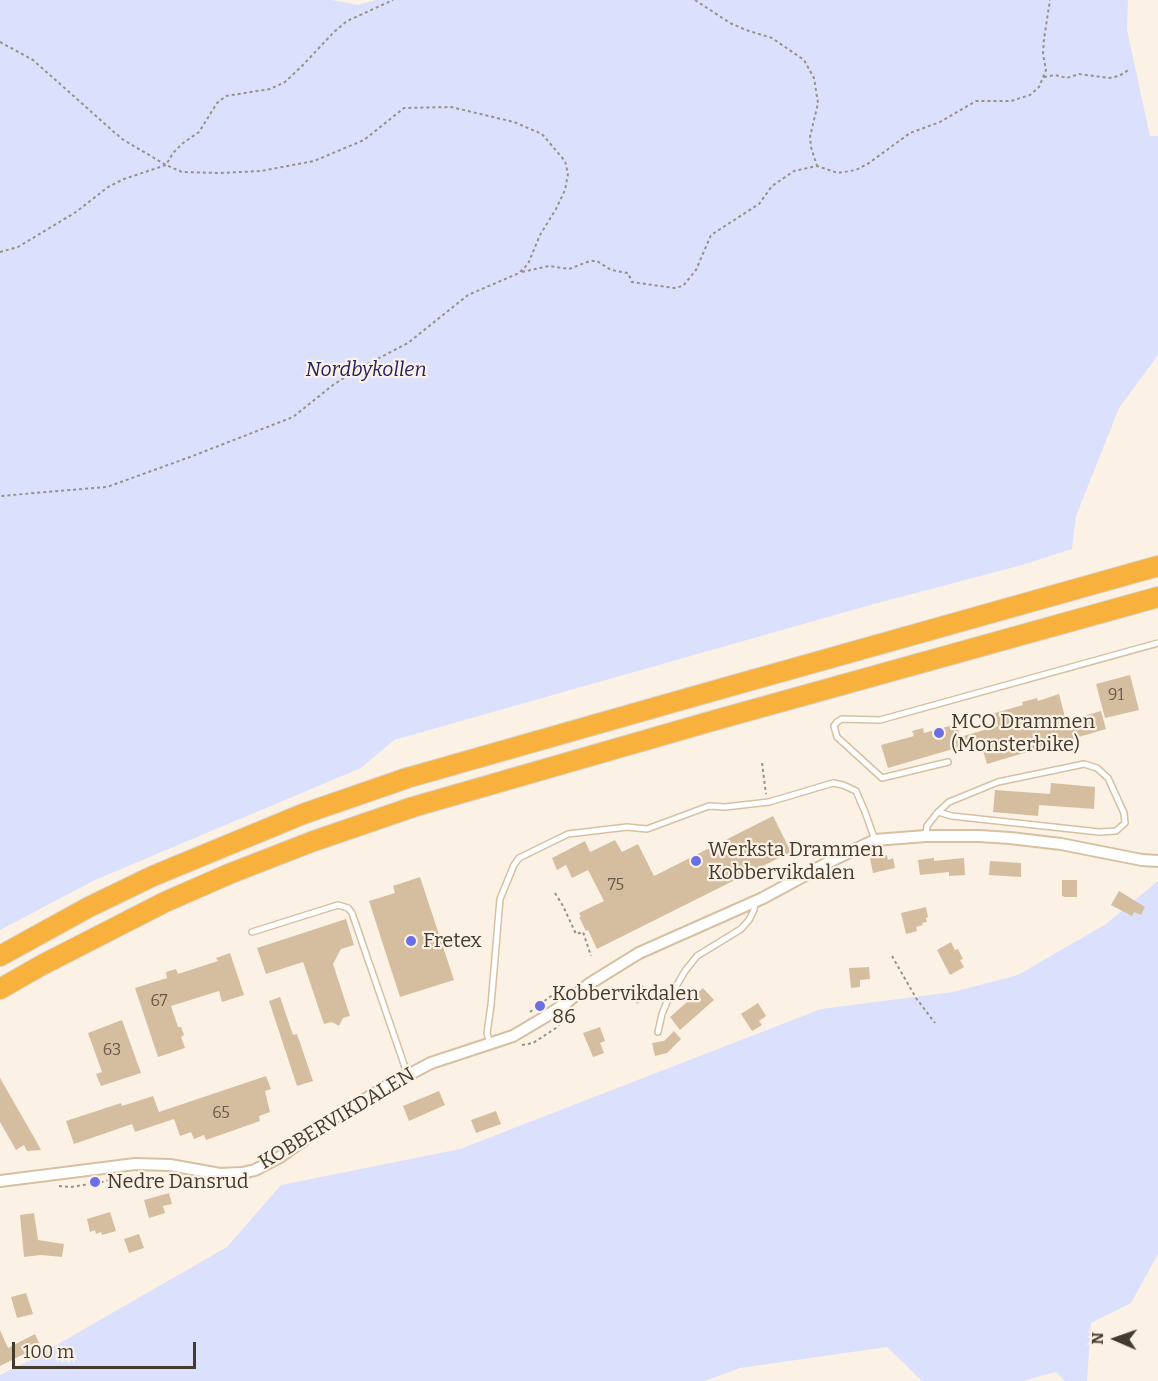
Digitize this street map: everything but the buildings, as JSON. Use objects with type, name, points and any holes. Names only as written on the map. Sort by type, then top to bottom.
[{"type":"highway","points":[[1058,595],[1158,556]]},
{"type":"highway","points":[[0,956],[89,907],[153,876],[303,814],[407,778],[1158,566]]},
{"type":"highway","points":[[0,989],[100,934],[175,897],[311,842],[413,807],[1158,597]]},
{"type":"street","name":"KOBBERVIKDALEN","points":[[0,1181],[135,1164],[171,1165],[220,1174],[242,1173],[268,1164],[280,1158],[334,1118],[387,1086],[431,1063],[513,1036],[532,1026],[589,984],[639,953],[755,902],[875,840],[926,836],[1010,838],[1061,844],[1158,861]]},
{"type":"lane","points":[[948,762],[882,778],[837,737],[834,726],[842,719],[880,720],[1158,644]]},
{"type":"lane","points":[[926,836],[927,826],[938,812],[949,802],[998,782],[1084,764],[1097,768],[1108,778],[1124,813],[1125,823],[1116,831],[1099,832],[952,816],[938,812]]},
{"type":"lane","points":[[490,1044],[487,1033],[500,899],[513,865],[519,858],[568,834],[627,827],[647,829],[709,806],[725,807],[769,802],[833,783],[843,784],[856,791],[875,840]]},
{"type":"lane","points":[[658,1032],[664,1008],[685,970],[697,956],[741,929],[749,920],[755,902]]},
{"type":"lane","points":[[252,932],[338,905],[348,908],[352,912],[408,1076]]},
{"type":"path","points":[[0,252],[18,247],[76,212],[108,187],[124,179],[166,165],[183,143],[199,132],[217,103],[226,96],[270,89],[285,82],[346,21],[393,0]]},
{"type":"path","points":[[695,0],[730,23],[772,38],[804,60],[814,78],[818,104],[810,137],[816,166]]},
{"type":"path","points":[[0,496],[107,487],[190,458],[293,417],[333,385],[408,343],[468,295],[519,273],[549,266],[569,268],[597,261],[611,270],[628,273],[632,282],[674,288],[683,286],[696,270],[711,235],[759,204],[772,186],[794,171],[816,166],[838,173],[856,170],[910,133],[940,122],[976,101],[1011,101],[1030,95],[1039,87],[1046,70],[1043,54],[1050,0]]},
{"type":"path","points":[[0,42],[33,60],[122,139],[182,172],[261,171],[314,161],[364,140],[404,108],[451,107],[514,123],[542,134],[565,161],[568,174],[565,190],[556,209],[540,236],[528,264],[519,273]]},
{"type":"path","points":[[1044,76],[1055,75],[1067,78],[1079,74],[1110,78],[1119,76],[1130,69]]},
{"type":"path","points":[[762,763],[765,793]]},
{"type":"path","points":[[555,893],[576,934],[582,932],[591,956]]},
{"type":"path","points":[[892,956],[916,998],[935,1023]]},
{"type":"path","points":[[518,1046],[533,1043],[556,1028],[563,1019]]},
{"type":"path","points":[[57,1185],[70,1187],[116,1178]]},
{"type":"green space","name":"Nordbykollen","points":[[0,0],[332,0],[358,5],[376,0],[1128,0],[1127,30],[1150,136],[1158,136],[1158,355],[1119,408],[1076,516],[1072,549],[1022,565],[874,604],[394,740],[361,768],[95,880],[0,930]]},
{"type":"green space","points":[[1158,881],[1158,1254],[1131,1303],[1091,1323],[1087,1381],[1065,1381],[1056,1372],[1023,1381],[922,1381],[887,1347],[740,1368],[705,1381],[0,1381],[0,1375],[227,1247],[281,1185],[460,1149],[821,1009],[953,992],[1018,975],[1106,924]]},
{"type":"place","name":"MCO Drammen (Monsterbike)","points":[[939,733]]},
{"type":"place","name":"Werksta Drammen Kobbervikdalen","points":[[696,861]]},
{"type":"place","name":"Fretex","points":[[411,941]]},
{"type":"place","name":"Kobbervikdalen 86","points":[[540,1006]]},
{"type":"place","name":"Nedre Dansrud","points":[[95,1182]]}]
